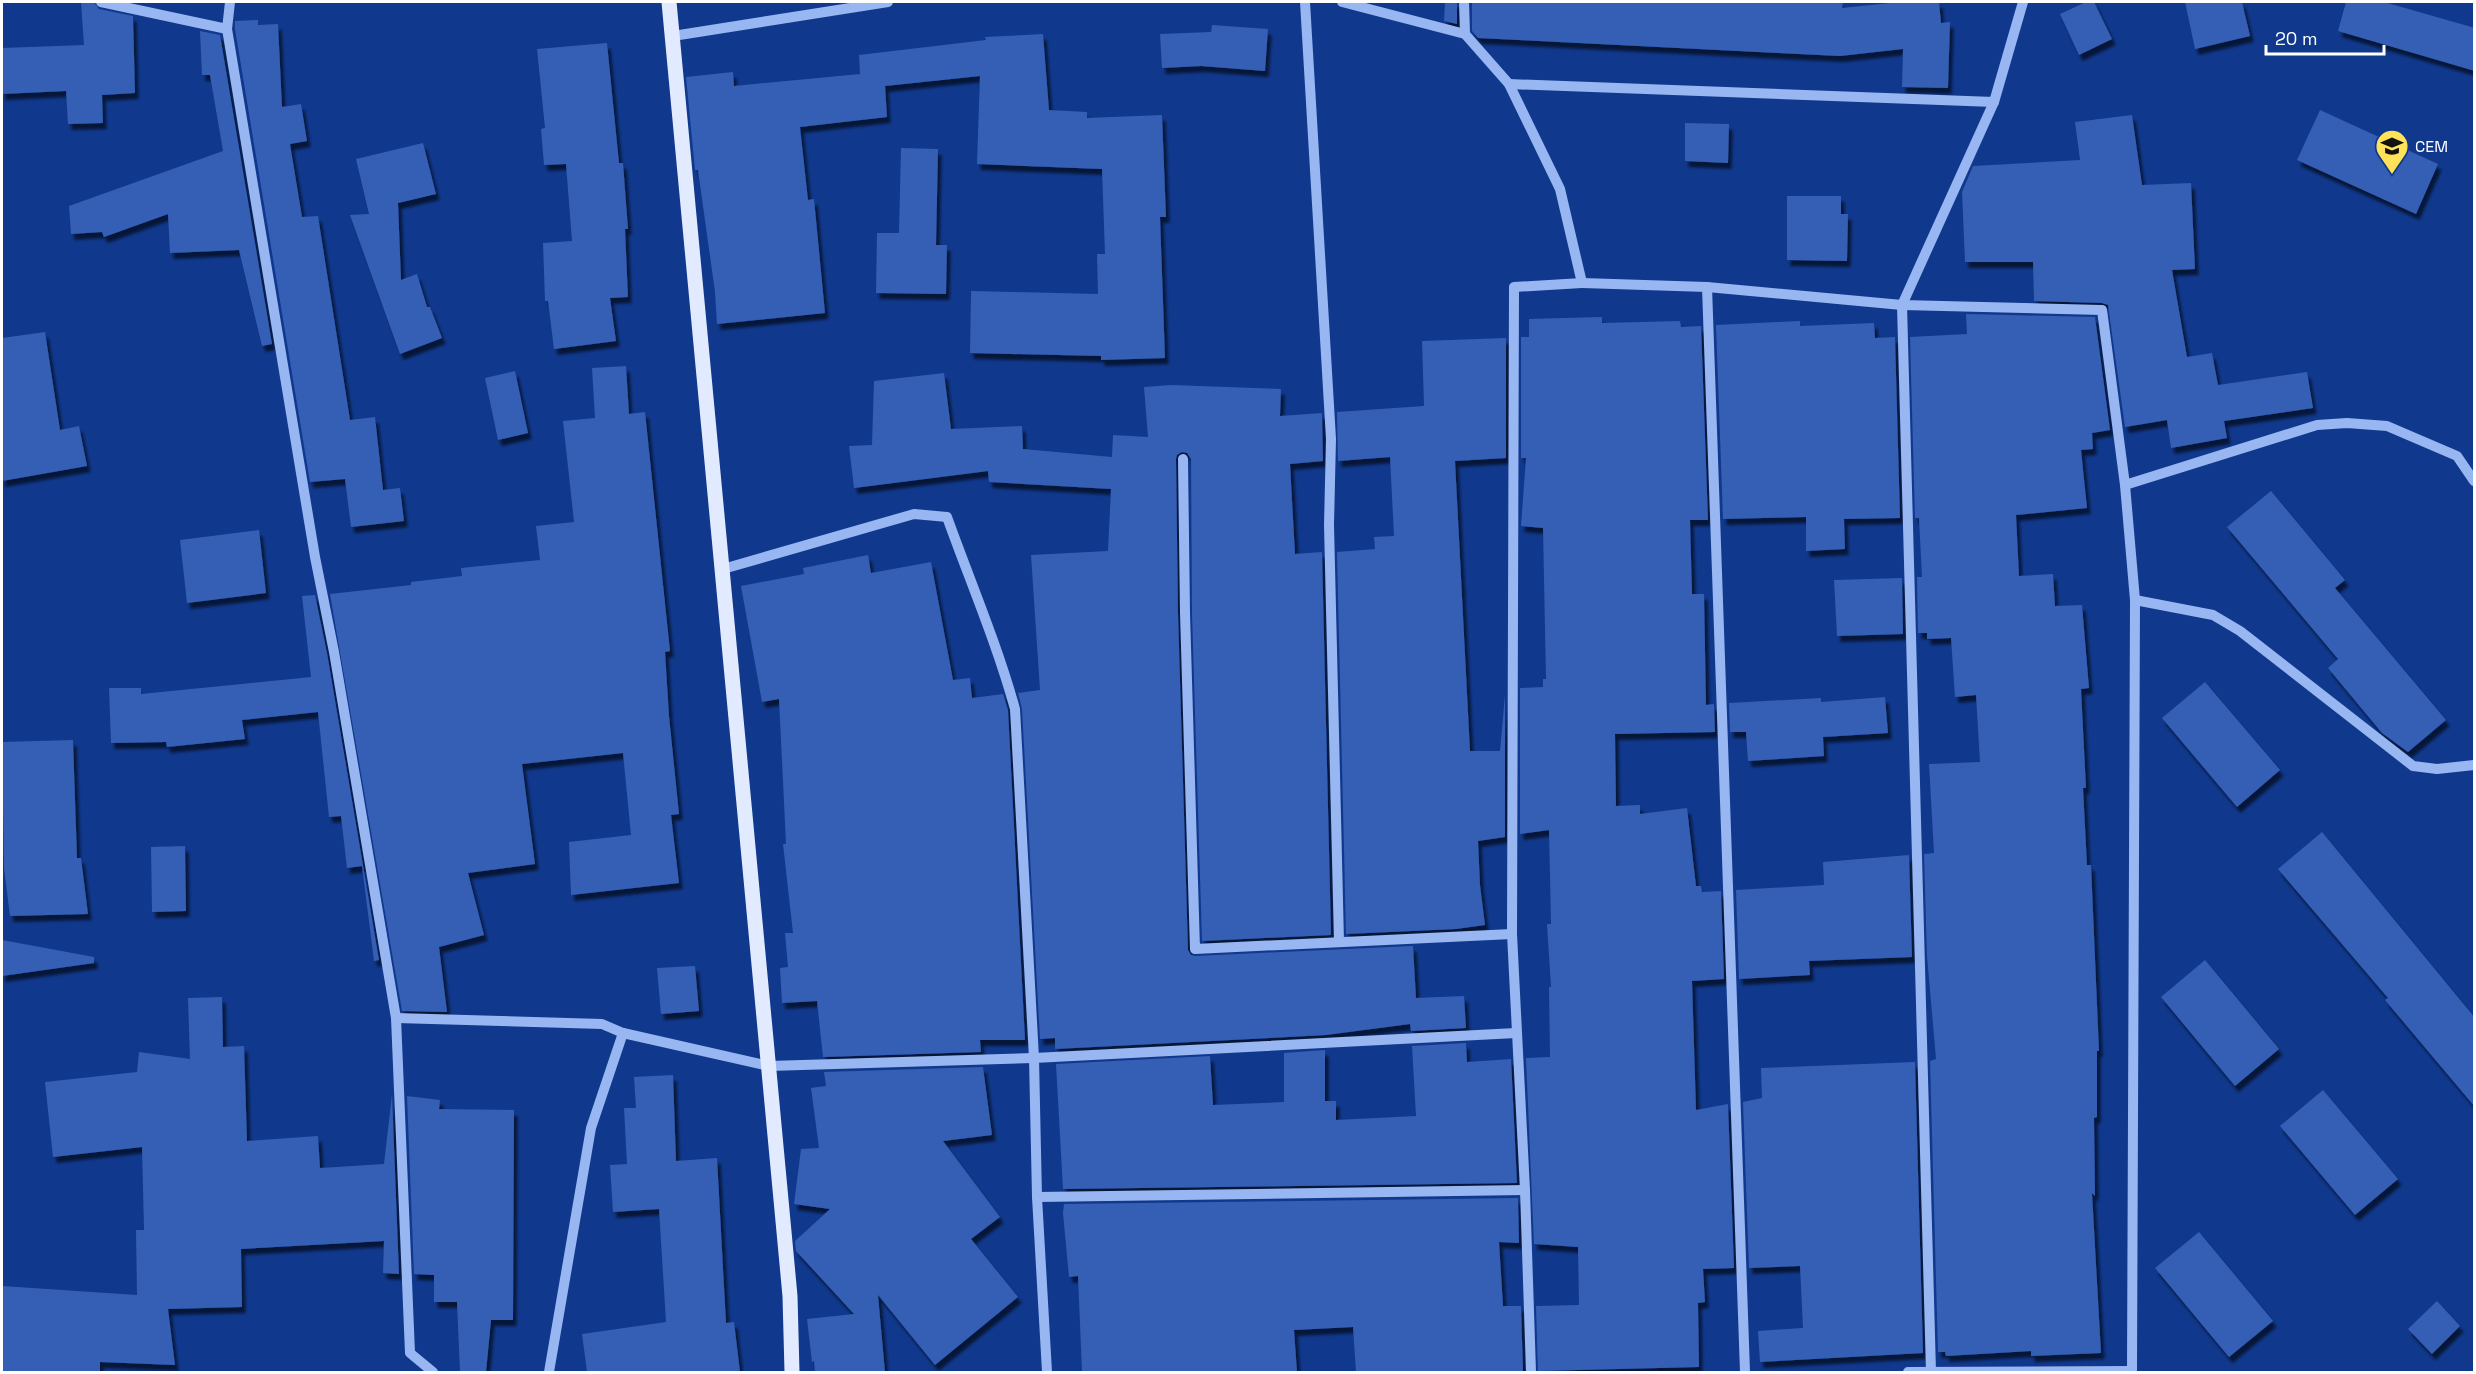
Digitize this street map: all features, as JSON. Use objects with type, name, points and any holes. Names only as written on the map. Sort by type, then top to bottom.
[{"type":"main road","points":[[669,2],[790,1296],[792,1372]]},
{"type":"street","points":[[101,2],[227,29]]},
{"type":"street","points":[[230,2],[227,29],[315,557],[334,652],[396,1018],[410,1353],[433,1372]]},
{"type":"street","points":[[673,36],[888,2]]},
{"type":"street","points":[[1305,2],[1330,439],[1329,525],[1339,942]]},
{"type":"street","points":[[1342,2],[1465,34],[1509,84],[1560,189],[1582,283]]},
{"type":"street","points":[[1464,2],[1465,34]]},
{"type":"street","points":[[1931,1372],[1902,305],[1994,102],[2023,2]]},
{"type":"street","points":[[1509,84],[1994,102]]},
{"type":"street","points":[[1531,1372],[1525,1190],[1512,934],[1514,287],[1582,283],[1707,287],[1902,305],[2102,310],[2126,485],[2135,600],[2132,1372],[1908,1372]]},
{"type":"street","points":[[1707,287],[1745,1372]]},
{"type":"street","points":[[2126,485],[2308,428],[2347,423],[2387,426],[2457,456],[2475,482]]},
{"type":"street","points":[[1183,459],[1195,949],[1512,934]]},
{"type":"street","points":[[723,569],[914,514],[947,517],[982,615],[1002,662],[1014,709],[1034,1058],[1037,1197],[1047,1372]]},
{"type":"street","points":[[2135,600],[2213,615],[2241,631],[2413,766],[2437,769],[2475,765]]},
{"type":"street","points":[[396,1018],[602,1024],[623,1034],[769,1066],[1034,1058],[1516,1033]]},
{"type":"street","points":[[549,1372],[591,1128],[623,1034]]},
{"type":"street","points":[[1037,1197],[1525,1190]]},
{"type":"building","points":[[81,2],[94,2],[99,9],[133,16],[135,93],[102,95],[103,123],[68,124],[66,91],[2,94],[2,48],[84,45]]},
{"type":"building","points":[[1445,2],[1457,2],[1457,24],[1444,21]]},
{"type":"building","points":[[1472,2],[1843,2],[1842,8],[1900,2],[1939,2],[1941,23],[1950,22],[1948,88],[1902,87],[1903,49],[1840,56],[1478,38],[1472,31]]},
{"type":"building","points":[[2086,2],[2094,2],[2112,39],[2079,55],[2060,14]]},
{"type":"building","points":[[2185,2],[2242,2],[2250,36],[2195,49]]},
{"type":"building","points":[[2346,2],[2384,2],[2475,28],[2475,71],[2338,31]]},
{"type":"building","points":[[258,20],[258,25],[278,24],[282,107],[301,104],[307,141],[290,144],[302,217],[318,216],[350,420],[375,417],[383,490],[400,488],[404,521],[351,527],[345,479],[310,482],[235,29],[235,21]]},
{"type":"building","points":[[1212,25],[1268,29],[1265,71],[1201,66],[1162,68],[1160,34],[1211,32]]},
{"type":"building","points":[[200,31],[220,35],[272,344],[262,346],[239,250],[170,253],[168,214],[104,237],[102,232],[71,234],[69,206],[223,151],[210,75],[202,75]]},
{"type":"building","points":[[1043,34],[1049,110],[1087,112],[1087,118],[1162,115],[1166,217],[1160,217],[1165,358],[1101,360],[1101,356],[970,353],[971,291],[1098,294],[1097,254],[1105,254],[1102,169],[977,164],[980,76],[885,86],[887,117],[800,127],[808,200],[814,199],[825,313],[717,324],[715,292],[698,170],[695,170],[686,77],[733,72],[734,86],[860,74],[859,55],[986,40],[985,37]]},
{"type":"building","points":[[607,43],[619,163],[623,163],[628,229],[625,229],[628,297],[610,298],[616,341],[554,349],[548,301],[545,301],[543,243],[572,241],[566,164],[544,165],[541,129],[545,128],[537,49]]},
{"type":"building","points":[[2320,110],[2438,164],[2416,214],[2297,160]]},
{"type":"building","points":[[2132,115],[2142,185],[2191,183],[2195,269],[2172,270],[2187,357],[2212,353],[2218,385],[2307,372],[2313,408],[2224,421],[2227,438],[2171,448],[2167,420],[2125,427],[2108,305],[2034,301],[2033,262],[1965,262],[1962,192],[1973,166],[2080,160],[2075,122]]},
{"type":"building","points":[[1685,123],[1729,124],[1728,163],[1685,161]]},
{"type":"building","points":[[423,143],[436,194],[398,203],[401,280],[417,274],[427,307],[430,307],[442,338],[400,354],[350,215],[369,214],[356,159]]},
{"type":"building","points":[[901,148],[938,149],[936,245],[947,245],[946,294],[876,293],[877,233],[899,233]]},
{"type":"building","points":[[1787,196],[1841,196],[1841,214],[1848,214],[1847,261],[1787,260]]},
{"type":"building","points":[[1966,314],[2095,317],[2110,430],[2092,433],[2093,449],[2081,450],[2087,508],[2016,515],[2019,576],[2053,574],[2055,606],[2082,605],[2089,688],[2081,689],[2086,788],[2083,788],[2087,865],[2091,865],[2099,1051],[2097,1051],[2097,1117],[2094,1118],[2095,1196],[2092,1193],[2101,1353],[2031,1356],[2031,1351],[1946,1356],[1945,1352],[1938,1352],[1930,1061],[1936,1059],[1927,956],[1924,854],[1934,853],[1929,764],[1980,762],[1976,695],[1955,697],[1951,638],[1927,639],[1927,633],[1918,633],[1917,577],[1922,577],[1919,518],[1915,518],[1910,337],[1967,334]]},
{"type":"building","points":[[1602,317],[1602,323],[1680,321],[1681,327],[1701,326],[1708,520],[1690,520],[1692,594],[1704,594],[1706,705],[1714,704],[1715,732],[1615,734],[1616,806],[1640,805],[1640,814],[1687,808],[1696,886],[1701,886],[1702,892],[1721,891],[1724,979],[1692,981],[1696,1110],[1728,1104],[1734,1268],[1703,1269],[1705,1302],[1698,1303],[1699,1367],[1538,1371],[1536,1306],[1579,1305],[1578,1247],[1534,1244],[1526,1058],[1550,1057],[1549,987],[1551,987],[1547,924],[1551,924],[1549,830],[1520,834],[1520,688],[1543,687],[1543,679],[1546,679],[1543,528],[1521,526],[1526,458],[1521,458],[1521,337],[1529,337],[1529,319]]},
{"type":"building","points":[[1800,321],[1800,326],[1874,323],[1875,338],[1895,337],[1900,518],[1844,519],[1845,549],[1806,551],[1806,517],[1723,519],[1716,325]]},
{"type":"building","points":[[45,332],[60,430],[79,426],[87,466],[2,481],[2,338]]},
{"type":"building","points":[[1506,338],[1506,458],[1455,461],[1470,751],[1500,751],[1505,695],[1505,837],[1478,841],[1485,925],[1456,929],[1346,934],[1337,552],[1375,549],[1374,537],[1394,536],[1390,457],[1338,461],[1337,412],[1424,406],[1422,341]]},
{"type":"building","points":[[626,366],[629,414],[645,412],[670,651],[665,652],[679,814],[671,815],[679,883],[571,895],[569,842],[631,835],[623,753],[522,764],[535,864],[468,873],[484,935],[439,947],[447,1012],[402,1011],[330,594],[411,585],[411,582],[462,576],[461,568],[540,560],[536,526],[574,522],[563,421],[595,418],[592,368]]},
{"type":"building","points":[[515,371],[528,433],[498,440],[485,378]]},
{"type":"building","points":[[944,373],[951,429],[1022,426],[1023,449],[1112,457],[1113,435],[1148,437],[1144,387],[1171,385],[1281,389],[1280,416],[1322,413],[1323,461],[1290,464],[1295,554],[1322,552],[1331,935],[1202,941],[1192,613],[1191,459],[1187,453],[1182,452],[1177,455],[1176,459],[1188,950],[1191,955],[1195,956],[1413,946],[1416,998],[1464,996],[1466,1028],[1411,1031],[1410,1024],[1326,1035],[1055,1049],[1055,1038],[1040,1039],[1022,709],[1018,693],[1040,690],[1031,555],[1108,551],[1111,489],[989,482],[988,471],[854,488],[849,446],[872,445],[874,381]]},
{"type":"building","points":[[2271,491],[2345,580],[2335,588],[2446,720],[2408,752],[2382,733],[2328,668],[2338,659],[2227,527]]},
{"type":"building","points":[[259,530],[266,593],[187,603],[180,540]]},
{"type":"building","points":[[868,555],[871,573],[931,562],[953,680],[970,678],[972,698],[1003,694],[1008,710],[1025,1040],[980,1040],[981,1052],[823,1057],[817,1001],[782,1003],[780,968],[788,967],[785,933],[793,933],[783,844],[786,844],[779,699],[762,702],[741,586],[804,574],[803,568]]},
{"type":"building","points":[[1902,578],[1903,634],[1837,636],[1834,580]]},
{"type":"building","points":[[315,595],[327,653],[379,960],[374,961],[362,866],[347,868],[341,816],[329,817],[318,712],[242,720],[245,739],[167,747],[166,742],[111,743],[109,688],[141,688],[141,694],[311,677],[302,596]]},
{"type":"building","points":[[2205,682],[2280,770],[2237,807],[2162,718]]},
{"type":"building","points":[[1885,697],[1888,733],[1823,737],[1824,756],[1748,761],[1746,732],[1730,732],[1729,703],[1821,698],[1821,702]]},
{"type":"building","points":[[73,740],[77,858],[81,858],[88,914],[10,916],[4,868],[2,742]]},
{"type":"building","points":[[2322,832],[2475,1018],[2475,1107],[2385,1000],[2388,998],[2278,869]]},
{"type":"building","points":[[185,846],[186,911],[152,912],[151,847]]},
{"type":"building","points":[[1909,855],[1912,957],[1809,961],[1810,975],[1739,979],[1736,890],[1824,885],[1823,862]]},
{"type":"building","points":[[2,940],[94,957],[94,963],[2,976]]},
{"type":"building","points":[[2205,960],[2279,1049],[2235,1086],[2161,997]]},
{"type":"building","points":[[695,966],[699,1011],[661,1014],[657,968]]},
{"type":"building","points":[[222,997],[223,1047],[244,1046],[247,1141],[318,1136],[320,1168],[384,1164],[392,1095],[399,1274],[383,1273],[384,1241],[241,1249],[242,1307],[168,1309],[175,1365],[100,1362],[100,1372],[2,1372],[2,1286],[137,1295],[136,1230],[144,1230],[142,1147],[53,1157],[45,1082],[137,1072],[139,1052],[190,1059],[188,998]]},
{"type":"building","points":[[1466,1043],[1467,1062],[1511,1059],[1517,1183],[1063,1189],[1056,1064],[1210,1056],[1213,1105],[1284,1102],[1284,1053],[1325,1050],[1325,1101],[1336,1101],[1336,1120],[1416,1116],[1412,1046]]},
{"type":"building","points":[[1915,1062],[1923,1353],[1760,1362],[1758,1331],[1803,1328],[1800,1266],[1749,1268],[1743,1102],[1762,1098],[1761,1068]]},
{"type":"building","points":[[983,1067],[992,1135],[943,1141],[1000,1217],[971,1239],[1018,1297],[935,1365],[878,1295],[885,1372],[815,1372],[807,1319],[854,1314],[796,1251],[795,1241],[830,1209],[794,1204],[801,1149],[819,1148],[811,1088],[826,1086],[824,1072]]},
{"type":"building","points":[[673,1075],[676,1161],[717,1158],[726,1323],[734,1322],[740,1372],[587,1372],[582,1334],[666,1322],[659,1209],[613,1212],[610,1165],[627,1164],[624,1108],[636,1108],[634,1077]]},
{"type":"building","points":[[2323,1090],[2398,1179],[2355,1215],[2280,1126]]},
{"type":"building","points":[[407,1096],[440,1100],[439,1109],[514,1110],[513,1320],[491,1320],[486,1372],[460,1372],[457,1302],[434,1302],[434,1275],[414,1274]]},
{"type":"building","points":[[1518,1198],[1519,1243],[1499,1242],[1503,1306],[1521,1306],[1523,1371],[1356,1372],[1353,1327],[1294,1330],[1297,1372],[1082,1372],[1078,1276],[1069,1277],[1064,1204]]},
{"type":"building","points":[[2199,1232],[2273,1321],[2229,1357],[2155,1268]]},
{"type":"building","points":[[2437,1301],[2460,1326],[2432,1354],[2408,1329]]},
{"type":"place","name":"CEM","points":[[2392,175]]}]
